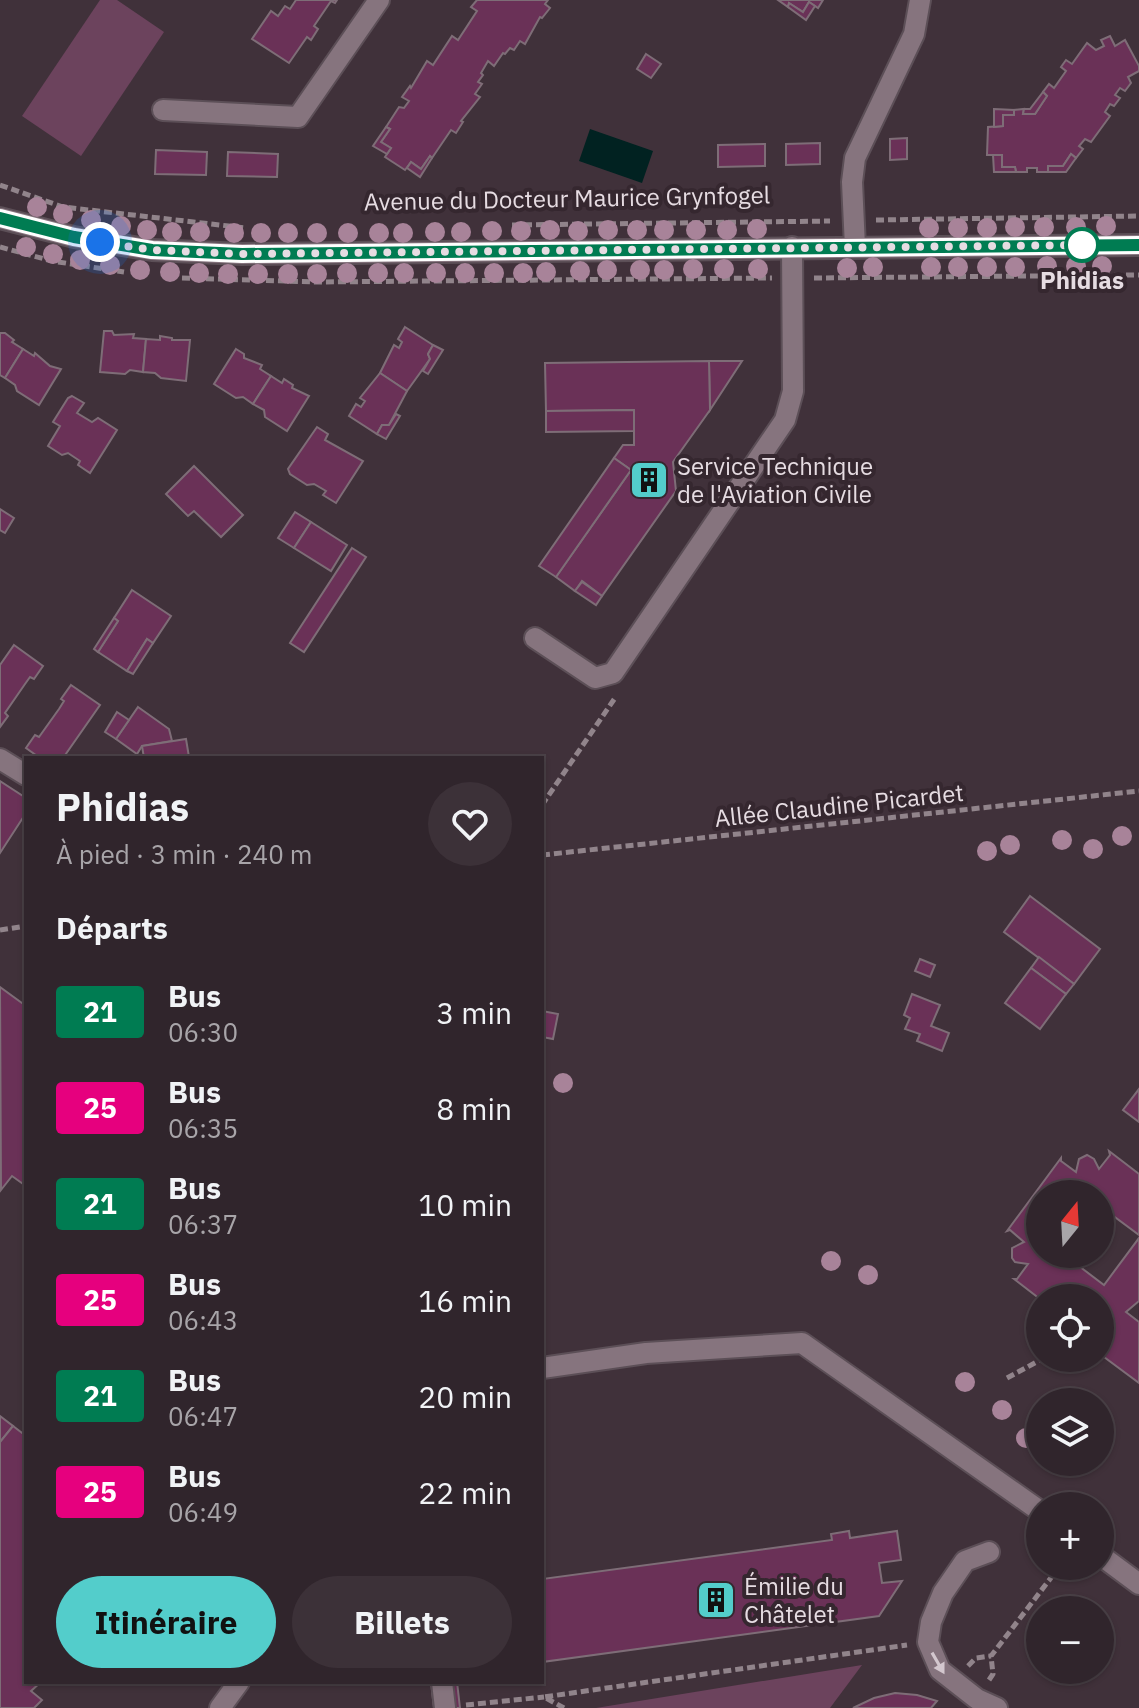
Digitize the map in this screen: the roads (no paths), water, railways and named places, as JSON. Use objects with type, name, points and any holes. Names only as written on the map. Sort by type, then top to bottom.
[{"type":"street","points":[[163,110],[298,117],[379,0]]},
{"type":"street","points":[[855,247],[852,182],[855,158],[914,34],[920,0]]},
{"type":"street","points":[[0,218],[74,237],[152,250],[242,254],[1139,245]]},
{"type":"street","points":[[535,638],[595,678],[613,673],[785,420],[793,391],[792,247]]},
{"type":"street","points":[[0,759],[24,774]]},
{"type":"street","points":[[544,1368],[646,1353],[802,1343],[1026,1501]]},
{"type":"street","points":[[989,1552],[965,1561],[943,1593],[931,1622],[928,1642],[940,1670],[977,1699],[997,1708]]},
{"type":"street","points":[[1114,1565],[1139,1584]]},
{"type":"street","points":[[220,1708],[238,1684]]},
{"type":"street","points":[[442,1684],[445,1707]]},
{"type":"place","name":"Phidias","points":[[1082,245]]},
{"type":"place","name":"Service Technique de l'Aviation Civile","points":[[649,480]]},
{"type":"place","name":"Émilie du Châtelet","points":[[716,1600]]}]
